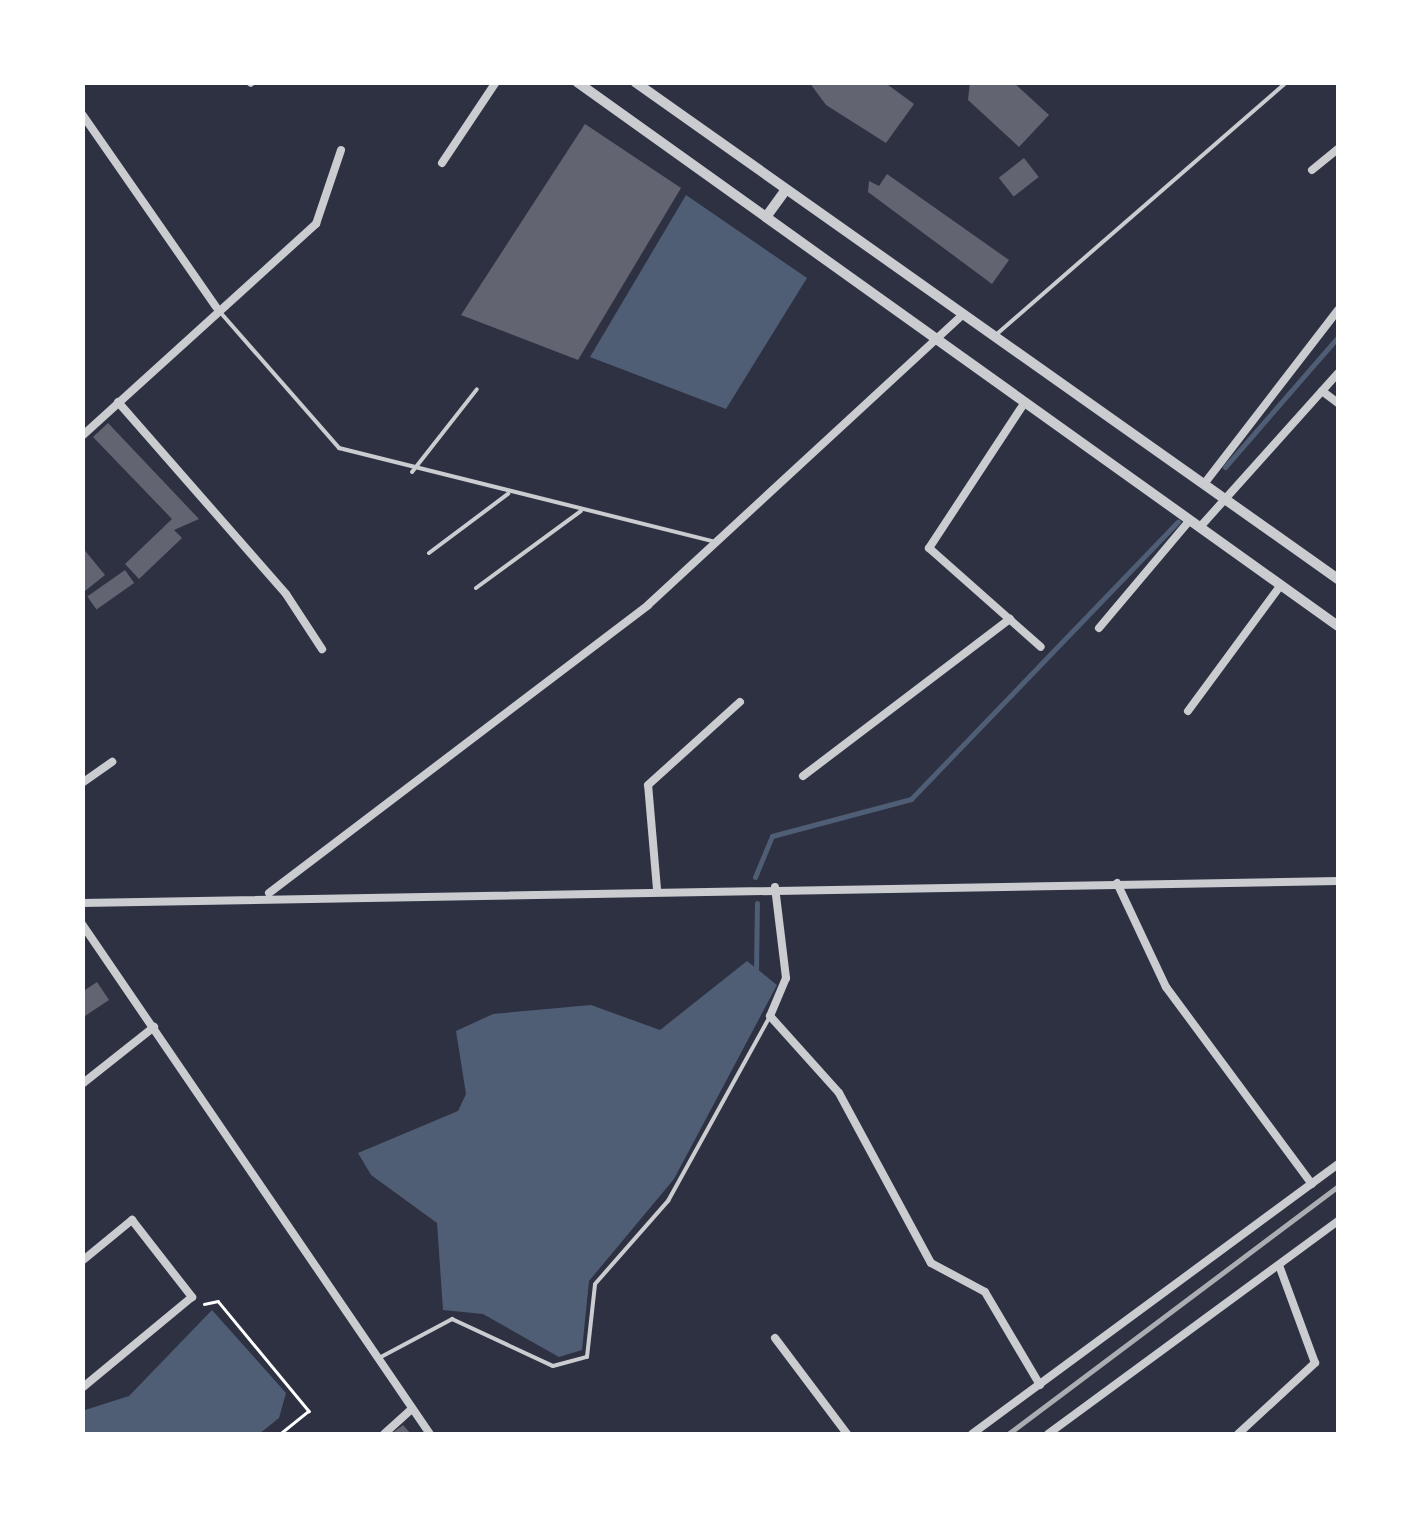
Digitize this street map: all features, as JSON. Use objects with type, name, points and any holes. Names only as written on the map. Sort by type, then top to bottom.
[{"type":"street","points":[[442,162],[496,82]]},
{"type":"street","points":[[577,82],[1338,626]]},
{"type":"street","points":[[636,82],[1338,579]]},
{"type":"street","points":[[82,114],[216,308]]},
{"type":"street","points":[[1312,170],[1338,149]]},
{"type":"street","points":[[82,436],[216,308],[322,216],[342,150]]},
{"type":"street","points":[[766,218],[786,189]]},
{"type":"street","points":[[1204,484],[1338,310]]},
{"type":"street","points":[[269,893],[648,606],[942,342],[963,314]]},
{"type":"street","points":[[1100,628],[1338,374]]},
{"type":"street","points":[[1322,391],[1338,403]]},
{"type":"street","points":[[118,402],[286,594],[322,650]]},
{"type":"street","points":[[1026,402],[930,548],[1041,647]]},
{"type":"street","points":[[1188,711],[1281,585]]},
{"type":"street","points":[[803,776],[1010,620]]},
{"type":"street","points":[[657,889],[648,785],[740,702]]},
{"type":"street","points":[[82,783],[112,762]]},
{"type":"street","points":[[82,903],[269,893],[1338,881]]},
{"type":"street","points":[[1117,884],[1166,987],[1312,1184]]},
{"type":"street","points":[[774,888],[786,978],[770,1016],[839,1092],[931,1263],[985,1292],[1040,1385]]},
{"type":"street","points":[[82,924],[430,1434]]},
{"type":"street","points":[[82,1084],[154,1027]]},
{"type":"street","points":[[972,1434],[1338,1164]]},
{"type":"street","points":[[82,1261],[132,1220],[192,1297],[82,1388]]},
{"type":"street","points":[[1048,1434],[1338,1221]]},
{"type":"street","points":[[1238,1434],[1314,1364],[1279,1265]]},
{"type":"street","points":[[775,1338],[847,1434]]},
{"type":"street","points":[[384,1434],[412,1410]]},
{"type":"lane","points":[[994,336],[1286,82]]},
{"type":"lane","points":[[216,308],[339,448],[412,472],[717,542]]},
{"type":"lane","points":[[412,472],[476,390]]},
{"type":"lane","points":[[430,553],[508,494]]},
{"type":"lane","points":[[476,588],[581,510]]},
{"type":"lane","points":[[379,1358],[452,1319],[553,1366],[587,1357],[595,1284],[668,1201],[770,1016]]},
{"type":"path","points":[[178,1309],[218,1301],[310,1411],[282,1434]]},
{"type":"water","points":[[686,195],[807,278],[726,409],[590,357]]},
{"type":"water","points":[[747,961],[777,985],[674,1179],[589,1281],[582,1350],[559,1357],[483,1314],[443,1310],[437,1223],[371,1175],[358,1153],[458,1111],[466,1094],[456,1031],[493,1014],[591,1005],[660,1030]]},
{"type":"water","points":[[212,1310],[286,1393],[279,1418],[259,1434],[83,1434],[85,1410],[129,1396]]},
{"type":"building","points":[[809,82],[884,82],[914,104],[886,143],[826,105]]},
{"type":"building","points":[[970,82],[1013,82],[1049,115],[1019,147],[968,100]]},
{"type":"building","points":[[585,124],[681,188],[578,360],[461,315]]},
{"type":"building","points":[[1024,158],[1039,177],[1014,197],[999,178]]},
{"type":"building","points":[[887,174],[1009,260],[992,284],[868,192],[869,181],[879,186]]},
{"type":"building","points":[[108,423],[199,519],[174,530],[182,538],[139,579],[125,564],[172,519],[93,437]]},
{"type":"building","points":[[82,547],[105,575],[85,591],[82,588]]},
{"type":"building","points":[[125,570],[134,583],[96,609],[87,596]]},
{"type":"building","points":[[97,982],[109,1000],[82,1018],[82,992]]},
{"type":"building","points":[[403,1425],[411,1434],[391,1434]]},
{"type":"waterway","points":[[1225,467],[1338,337]]},
{"type":"waterway","points":[[755,877],[772,836],[911,799],[1178,522]]},
{"type":"waterway","points":[[756,971],[757,903]]},
{"type":"railway","points":[[1008,1434],[1338,1186]]}]
